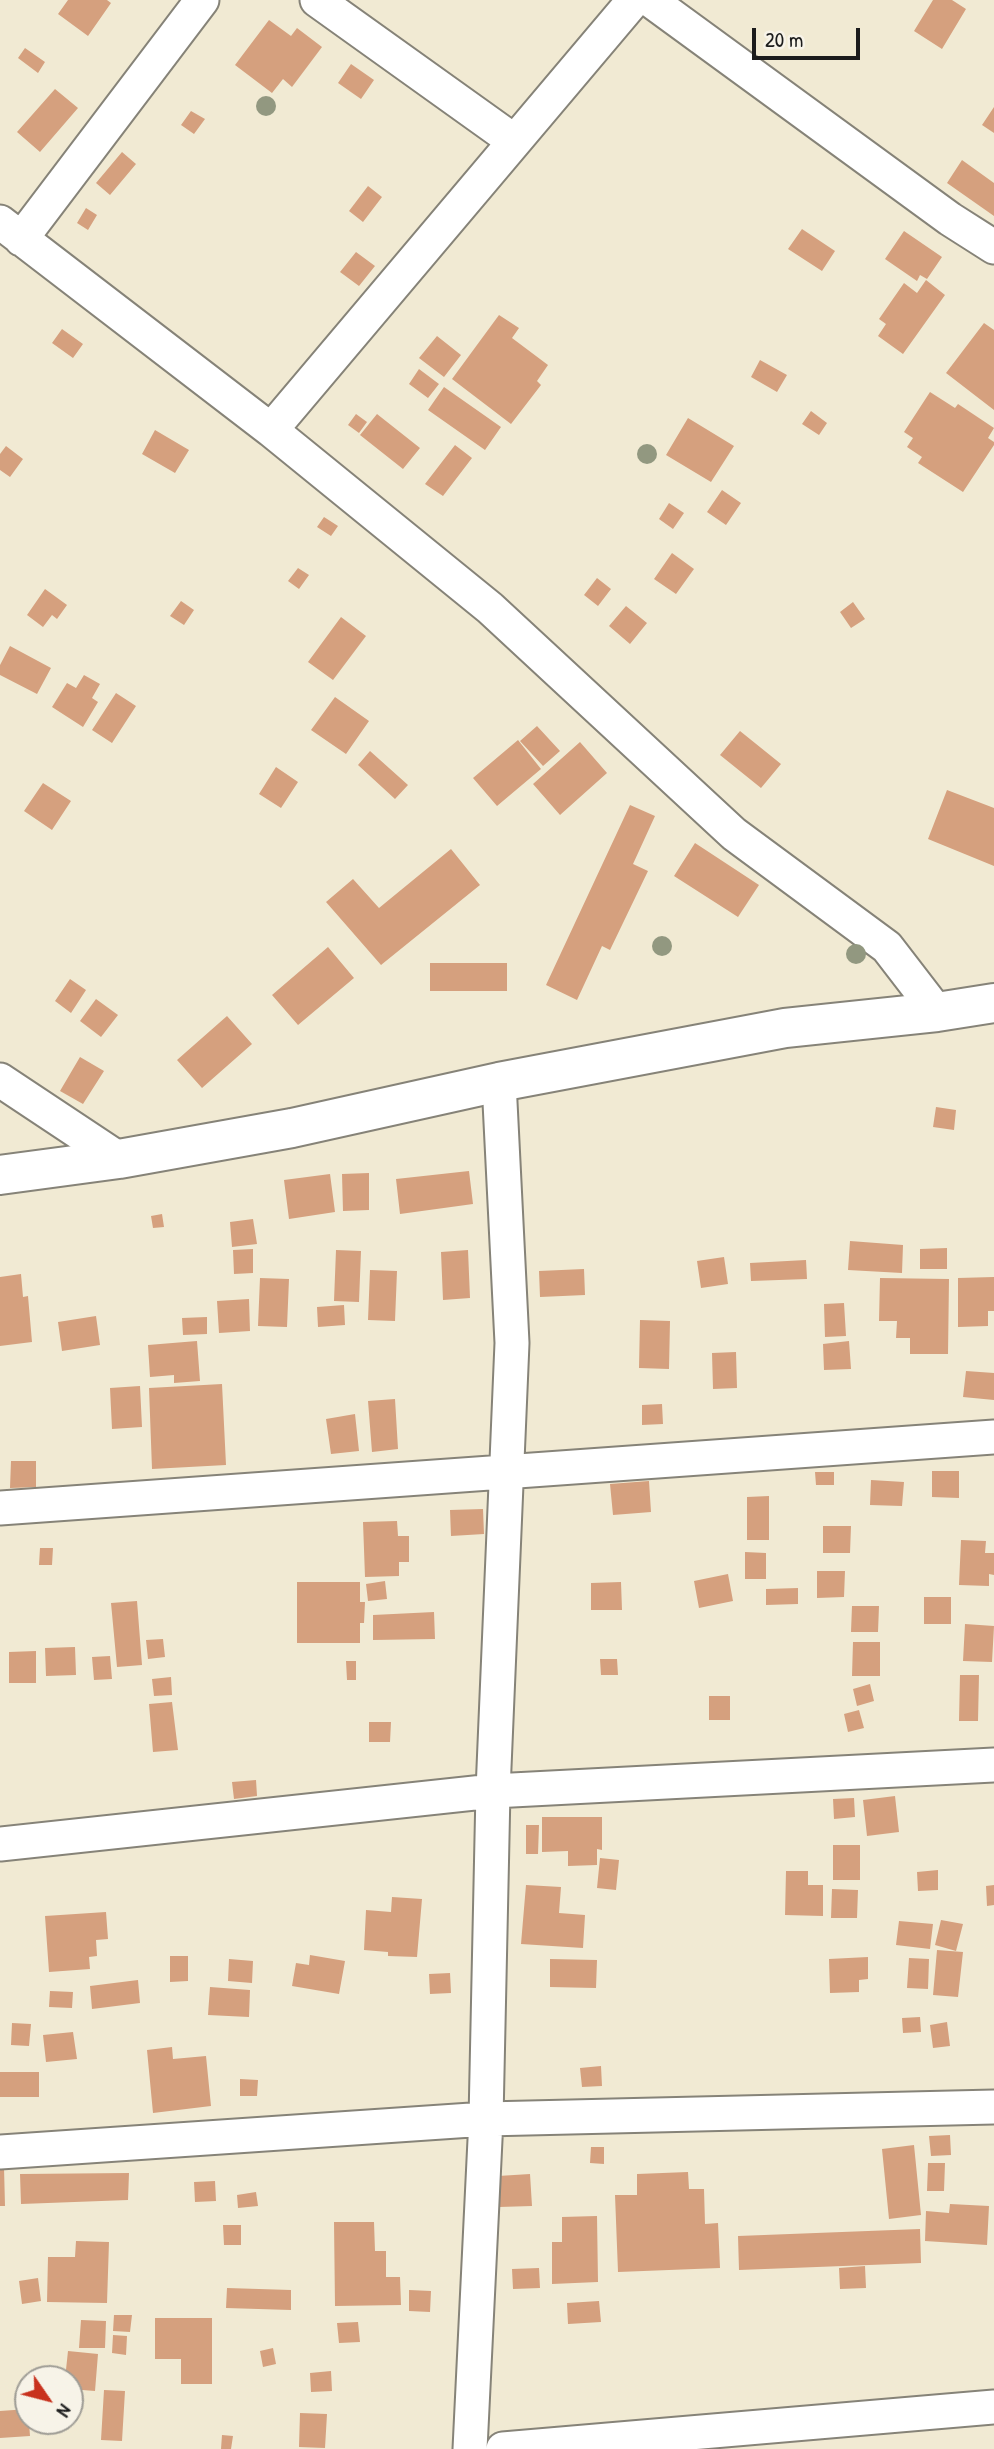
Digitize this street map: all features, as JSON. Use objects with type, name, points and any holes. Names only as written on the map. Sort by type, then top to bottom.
[{"type":"street","points":[[202,0],[10,230],[271,430],[490,608],[734,834],[887,947],[937,1012]]},
{"type":"street","points":[[317,0],[514,141]]},
{"type":"street","points":[[271,430],[634,0]]},
{"type":"street","points":[[650,0],[950,219],[994,247]]},
{"type":"street","points":[[0,1175],[119,1159],[292,1128],[499,1082],[785,1028],[937,1012],[994,1003]]},
{"type":"street","points":[[0,1080],[119,1159]]},
{"type":"street","points":[[470,2449],[486,2119],[493,1791],[512,1343],[499,1082]]},
{"type":"street","points":[[0,1508],[994,1437]]},
{"type":"street","points":[[0,1844],[493,1791],[994,1765]]},
{"type":"street","points":[[0,2152],[486,2119],[994,2107]]},
{"type":"street","points":[[503,2449],[994,2407]]},
{"type":"building","points":[[68,0],[107,0],[111,3],[88,36],[58,14]]},
{"type":"building","points":[[933,0],[952,0],[966,9],[942,49],[914,31]]},
{"type":"building","points":[[269,20],[291,36],[297,28],[322,47],[292,87],[283,79],[272,93],[235,65]]},
{"type":"building","points":[[25,48],[45,62],[38,73],[18,58]]},
{"type":"building","points":[[351,64],[374,80],[361,99],[338,83]]},
{"type":"building","points":[[55,89],[78,108],[40,152],[17,132]]},
{"type":"building","points":[[994,107],[994,133],[982,125]]},
{"type":"building","points":[[191,111],[205,119],[194,134],[181,125]]},
{"type":"building","points":[[122,152],[136,164],[110,195],[96,183]]},
{"type":"building","points":[[962,160],[994,183],[994,216],[947,183]]},
{"type":"building","points":[[368,186],[382,197],[363,222],[349,211]]},
{"type":"building","points":[[86,208],[97,215],[88,230],[77,223]]},
{"type":"building","points":[[802,229],[835,251],[822,271],[788,249]]},
{"type":"building","points":[[904,231],[942,257],[927,279],[920,275],[917,281],[885,259]]},
{"type":"building","points":[[356,252],[375,266],[359,286],[340,272]]},
{"type":"building","points":[[926,280],[945,295],[903,354],[878,336],[886,324],[879,319],[904,283],[917,293]]},
{"type":"building","points":[[499,315],[519,328],[512,338],[548,365],[537,381],[541,385],[511,424],[452,379]]},
{"type":"building","points":[[984,323],[994,330],[994,410],[946,373]]},
{"type":"building","points":[[62,329],[83,344],[73,358],[52,343]]},
{"type":"building","points":[[437,336],[461,355],[444,377],[419,358]]},
{"type":"building","points":[[760,360],[787,375],[777,392],[751,377]]},
{"type":"building","points":[[419,369],[439,384],[428,398],[409,384]]},
{"type":"building","points":[[444,387],[501,427],[485,450],[428,410]]},
{"type":"building","points":[[930,392],[955,408],[958,404],[994,428],[988,438],[994,445],[963,492],[918,463],[922,457],[907,447],[913,438],[904,432]]},
{"type":"building","points":[[811,411],[827,423],[819,435],[802,424]]},
{"type":"building","points":[[356,414],[367,422],[359,433],[348,425]]},
{"type":"building","points":[[377,414],[420,448],[403,469],[360,435]]},
{"type":"building","points":[[688,418],[734,446],[711,482],[666,455]]},
{"type":"building","points":[[155,430],[189,450],[175,473],[142,454]]},
{"type":"building","points":[[455,445],[472,458],[443,496],[425,484]]},
{"type":"building","points":[[6,446],[23,459],[10,477],[0,470],[0,454]]},
{"type":"building","points":[[722,490],[741,503],[726,525],[707,512]]},
{"type":"building","points":[[669,503],[684,513],[673,529],[659,519]]},
{"type":"building","points":[[324,517],[338,526],[331,536],[317,527]]},
{"type":"building","points":[[672,553],[694,569],[676,594],[654,579]]},
{"type":"building","points":[[298,568],[309,575],[299,589],[288,581]]},
{"type":"building","points":[[597,578],[611,589],[598,606],[584,595]]},
{"type":"building","points":[[45,589],[67,605],[57,619],[52,615],[43,627],[27,615]]},
{"type":"building","points":[[181,601],[194,610],[184,625],[170,616]]},
{"type":"building","points":[[853,602],[865,619],[851,628],[840,612]]},
{"type":"building","points":[[626,606],[647,623],[630,644],[609,626]]},
{"type":"building","points":[[341,617],[366,636],[333,680],[308,662]]},
{"type":"building","points":[[10,646],[51,668],[37,694],[0,675],[0,665]]},
{"type":"building","points":[[84,675],[100,684],[92,698],[98,702],[83,727],[52,707],[67,683],[76,688]]},
{"type":"building","points":[[116,693],[136,706],[112,743],[92,730]]},
{"type":"building","points":[[335,697],[369,721],[346,754],[311,730]]},
{"type":"building","points":[[537,726],[560,751],[543,766],[520,741]]},
{"type":"building","points":[[740,731],[781,764],[761,788],[720,755]]},
{"type":"building","points":[[518,740],[541,769],[497,806],[473,778]]},
{"type":"building","points":[[580,742],[607,773],[560,815],[533,784]]},
{"type":"building","points":[[370,751],[408,785],[395,799],[358,765]]},
{"type":"building","points":[[276,767],[298,782],[281,808],[259,794]]},
{"type":"building","points":[[43,783],[71,801],[52,830],[24,811]]},
{"type":"building","points":[[947,790],[994,808],[994,866],[928,839]]},
{"type":"building","points":[[630,805],[655,816],[633,864],[648,871],[610,950],[602,946],[577,1000],[546,985]]},
{"type":"building","points":[[695,843],[759,885],[738,917],[674,876]]},
{"type":"building","points":[[451,849],[480,885],[381,965],[326,902],[353,879],[379,908]]},
{"type":"building","points":[[328,947],[354,978],[298,1025],[272,995]]},
{"type":"building","points":[[430,963],[507,963],[507,991],[430,991]]},
{"type":"building","points":[[70,979],[86,990],[71,1013],[55,1001]]},
{"type":"building","points":[[96,999],[118,1015],[101,1037],[80,1021]]},
{"type":"building","points":[[227,1016],[252,1044],[202,1088],[177,1060]]},
{"type":"building","points":[[80,1057],[104,1071],[83,1104],[60,1091]]},
{"type":"building","points":[[936,1107],[956,1110],[954,1130],[933,1127]]},
{"type":"building","points":[[469,1171],[473,1204],[400,1214],[396,1179]]},
{"type":"building","points":[[369,1173],[369,1210],[343,1211],[342,1174]]},
{"type":"building","points":[[330,1174],[335,1212],[289,1219],[284,1180]]},
{"type":"building","points":[[162,1214],[164,1227],[153,1228],[151,1216]]},
{"type":"building","points":[[253,1219],[257,1244],[232,1247],[230,1222]]},
{"type":"building","points":[[850,1241],[903,1245],[902,1273],[848,1270]]},
{"type":"building","points":[[947,1248],[947,1269],[920,1269],[920,1249]]},
{"type":"building","points":[[253,1249],[253,1273],[234,1274],[233,1250]]},
{"type":"building","points":[[336,1250],[361,1251],[359,1302],[334,1301]]},
{"type":"building","points":[[468,1250],[470,1298],[443,1300],[441,1252]]},
{"type":"building","points":[[724,1257],[728,1284],[701,1288],[697,1261]]},
{"type":"building","points":[[806,1260],[807,1279],[751,1281],[750,1263]]},
{"type":"building","points":[[584,1269],[585,1295],[540,1297],[539,1271]]},
{"type":"building","points":[[370,1270],[397,1271],[395,1321],[368,1320]]},
{"type":"building","points":[[21,1274],[23,1297],[28,1296],[32,1342],[0,1346],[0,1277]]},
{"type":"building","points":[[994,1277],[994,1311],[988,1311],[988,1326],[958,1327],[958,1278]]},
{"type":"building","points":[[260,1278],[289,1279],[287,1327],[258,1326]]},
{"type":"building","points":[[880,1278],[949,1279],[948,1354],[910,1354],[910,1338],[896,1338],[897,1321],[879,1321]]},
{"type":"building","points":[[249,1299],[250,1331],[219,1333],[217,1301]]},
{"type":"building","points":[[844,1303],[846,1336],[825,1337],[824,1304]]},
{"type":"building","points":[[344,1305],[345,1325],[318,1327],[317,1307]]},
{"type":"building","points":[[96,1316],[100,1345],[62,1351],[58,1322]]},
{"type":"building","points":[[207,1317],[207,1334],[183,1335],[182,1318]]},
{"type":"building","points":[[640,1320],[670,1321],[669,1369],[639,1368]]},
{"type":"building","points":[[197,1341],[200,1381],[174,1383],[174,1375],[150,1377],[148,1345]]},
{"type":"building","points":[[849,1341],[851,1369],[824,1370],[823,1344]]},
{"type":"building","points":[[736,1352],[737,1388],[713,1389],[712,1353]]},
{"type":"building","points":[[966,1371],[994,1373],[994,1400],[963,1397]]},
{"type":"building","points":[[222,1384],[226,1465],[152,1469],[149,1388]]},
{"type":"building","points":[[140,1386],[142,1427],[112,1429],[110,1388]]},
{"type":"building","points":[[395,1399],[398,1449],[372,1452],[368,1401]]},
{"type":"building","points":[[662,1404],[663,1424],[642,1425],[642,1405]]},
{"type":"building","points":[[355,1414],[359,1451],[331,1454],[326,1419]]},
{"type":"building","points":[[11,1461],[36,1461],[36,1487],[10,1488]]},
{"type":"building","points":[[932,1471],[959,1471],[959,1498],[932,1497]]},
{"type":"building","points":[[815,1472],[834,1472],[834,1485],[816,1485]]},
{"type":"building","points":[[871,1480],[904,1482],[902,1506],[870,1505]]},
{"type":"building","points":[[649,1481],[651,1512],[613,1515],[610,1484]]},
{"type":"building","points":[[769,1496],[769,1540],[747,1540],[747,1497]]},
{"type":"building","points":[[483,1509],[484,1534],[451,1536],[450,1510]]},
{"type":"building","points":[[397,1521],[398,1536],[409,1536],[409,1562],[399,1562],[399,1576],[365,1577],[363,1522]]},
{"type":"building","points":[[823,1526],[851,1526],[850,1553],[823,1553]]},
{"type":"building","points":[[961,1540],[986,1541],[985,1553],[994,1553],[994,1575],[989,1574],[989,1586],[959,1585]]},
{"type":"building","points":[[40,1548],[53,1548],[52,1565],[39,1565]]},
{"type":"building","points":[[745,1552],[766,1553],[766,1579],[745,1579]]},
{"type":"building","points":[[817,1571],[845,1571],[844,1597],[817,1598]]},
{"type":"building","points":[[728,1574],[733,1601],[699,1608],[694,1581]]},
{"type":"building","points":[[385,1581],[387,1599],[368,1601],[366,1584]]},
{"type":"building","points":[[297,1582],[360,1582],[360,1602],[365,1602],[364,1623],[360,1623],[360,1643],[297,1643]]},
{"type":"building","points":[[621,1582],[622,1610],[591,1610],[591,1583]]},
{"type":"building","points":[[798,1588],[798,1604],[766,1605],[766,1589]]},
{"type":"building","points":[[924,1597],[951,1597],[951,1624],[924,1624]]},
{"type":"building","points":[[137,1601],[142,1665],[117,1667],[111,1603]]},
{"type":"building","points":[[852,1606],[879,1606],[878,1632],[851,1632]]},
{"type":"building","points":[[434,1612],[435,1639],[373,1640],[373,1615]]},
{"type":"building","points":[[965,1624],[994,1626],[992,1662],[963,1661]]},
{"type":"building","points":[[163,1639],[165,1657],[148,1659],[146,1640]]},
{"type":"building","points":[[853,1642],[880,1642],[880,1676],[852,1676]]},
{"type":"building","points":[[75,1647],[76,1675],[46,1676],[45,1648]]},
{"type":"building","points":[[36,1651],[36,1683],[9,1683],[9,1652]]},
{"type":"building","points":[[110,1656],[112,1679],[94,1680],[92,1657]]},
{"type":"building","points":[[600,1659],[617,1659],[618,1675],[601,1675]]},
{"type":"building","points":[[346,1661],[356,1661],[356,1680],[347,1680]]},
{"type":"building","points":[[960,1675],[979,1675],[978,1721],[959,1721]]},
{"type":"building","points":[[171,1677],[172,1695],[154,1696],[152,1679]]},
{"type":"building","points":[[870,1684],[874,1701],[857,1706],[853,1689]]},
{"type":"building","points":[[709,1696],[730,1696],[730,1720],[709,1720]]},
{"type":"building","points":[[172,1702],[178,1750],[153,1752],[149,1704]]},
{"type":"building","points":[[859,1710],[864,1728],[848,1732],[844,1714]]},
{"type":"building","points":[[369,1722],[391,1722],[390,1742],[369,1742]]},
{"type":"building","points":[[256,1780],[257,1796],[234,1799],[232,1782]]},
{"type":"building","points":[[895,1796],[899,1832],[867,1836],[863,1800]]},
{"type":"building","points":[[854,1798],[855,1817],[834,1819],[833,1799]]},
{"type":"building","points":[[542,1817],[602,1817],[602,1850],[597,1849],[597,1865],[568,1866],[568,1851],[542,1852]]},
{"type":"building","points":[[526,1825],[539,1825],[538,1854],[526,1854]]},
{"type":"building","points":[[833,1845],[860,1845],[860,1880],[833,1880]]},
{"type":"building","points":[[600,1858],[619,1860],[616,1890],[597,1888]]},
{"type":"building","points":[[938,1870],[938,1890],[918,1891],[917,1872]]},
{"type":"building","points":[[786,1871],[808,1871],[808,1885],[823,1885],[823,1916],[785,1915]]},
{"type":"building","points":[[526,1885],[561,1887],[559,1913],[585,1915],[583,1948],[521,1944]]},
{"type":"building","points":[[994,1885],[994,1905],[987,1906],[986,1886]]},
{"type":"building","points":[[832,1889],[858,1890],[857,1918],[831,1918]]},
{"type":"building","points":[[392,1897],[422,1899],[417,1957],[388,1956],[388,1952],[364,1950],[366,1910],[391,1912]]},
{"type":"building","points":[[106,1912],[108,1939],[96,1940],[97,1956],[89,1957],[90,1969],[49,1972],[45,1916]]},
{"type":"building","points":[[941,1920],[963,1924],[956,1951],[935,1945]]},
{"type":"building","points":[[899,1921],[933,1924],[930,1949],[896,1945]]},
{"type":"building","points":[[937,1950],[963,1952],[958,1997],[933,1995]]},
{"type":"building","points":[[310,1955],[345,1961],[339,1994],[292,1986],[296,1963],[309,1965]]},
{"type":"building","points":[[170,1956],[188,1956],[188,1981],[170,1982]]},
{"type":"building","points":[[868,1957],[868,1979],[859,1980],[859,1992],[830,1993],[829,1959]]},
{"type":"building","points":[[909,1958],[929,1959],[928,1989],[907,1988]]},
{"type":"building","points":[[229,1959],[253,1961],[252,1983],[228,1981]]},
{"type":"building","points":[[550,1959],[597,1960],[596,1988],[550,1987]]},
{"type":"building","points":[[450,1973],[451,1993],[430,1994],[429,1974]]},
{"type":"building","points":[[138,1980],[140,2003],[92,2009],[90,1986]]},
{"type":"building","points":[[210,1987],[250,1990],[249,2017],[208,2015]]},
{"type":"building","points":[[50,1991],[73,1992],[72,2008],[49,2007]]},
{"type":"building","points":[[920,2017],[921,2032],[903,2033],[902,2018]]},
{"type":"building","points":[[947,2022],[950,2046],[933,2048],[930,2025]]},
{"type":"building","points":[[12,2023],[31,2024],[29,2046],[11,2045]]},
{"type":"building","points":[[73,2032],[77,2059],[46,2062],[43,2035]]},
{"type":"building","points":[[172,2047],[173,2059],[206,2056],[211,2106],[153,2113],[147,2050]]},
{"type":"building","points":[[601,2066],[602,2086],[582,2087],[580,2068]]},
{"type":"building","points":[[0,2072],[39,2072],[39,2097],[0,2097]]},
{"type":"building","points":[[240,2079],[258,2080],[257,2096],[240,2096]]},
{"type":"building","points":[[950,2135],[951,2155],[931,2156],[929,2136]]},
{"type":"building","points":[[914,2145],[921,2215],[889,2219],[882,2149]]},
{"type":"building","points":[[591,2147],[604,2147],[604,2164],[590,2163]]},
{"type":"building","points":[[928,2163],[945,2163],[944,2191],[927,2191]]},
{"type":"building","points":[[0,2167],[4,2167],[5,2206],[0,2206]]},
{"type":"building","points":[[688,2172],[689,2189],[704,2189],[705,2224],[718,2223],[720,2268],[618,2272],[615,2195],[637,2195],[637,2174]]},
{"type":"building","points":[[129,2173],[128,2200],[21,2204],[20,2174]]},
{"type":"building","points":[[530,2174],[532,2206],[499,2207],[498,2176]]},
{"type":"building","points":[[215,2181],[216,2201],[195,2202],[194,2182]]},
{"type":"building","points":[[256,2192],[258,2206],[238,2208],[237,2195]]},
{"type":"building","points":[[950,2204],[989,2206],[987,2245],[925,2241],[926,2211],[949,2213]]},
{"type":"building","points":[[597,2216],[598,2282],[552,2284],[552,2242],[562,2242],[562,2217]]},
{"type":"building","points":[[334,2222],[374,2222],[375,2251],[386,2251],[386,2277],[400,2277],[401,2305],[335,2306]]},
{"type":"building","points":[[223,2225],[241,2225],[241,2245],[224,2245]]},
{"type":"building","points":[[920,2229],[921,2263],[739,2270],[738,2236]]},
{"type":"building","points":[[76,2241],[109,2242],[107,2303],[47,2302],[48,2257],[75,2257]]},
{"type":"building","points":[[865,2266],[866,2288],[840,2289],[839,2268]]},
{"type":"building","points":[[539,2268],[540,2288],[513,2289],[512,2269]]},
{"type":"building","points":[[38,2278],[41,2301],[22,2304],[19,2281]]},
{"type":"building","points":[[227,2288],[291,2290],[291,2310],[226,2308]]},
{"type":"building","points":[[409,2290],[431,2291],[430,2312],[409,2311]]},
{"type":"building","points":[[599,2301],[601,2322],[568,2324],[567,2303]]},
{"type":"building","points":[[114,2315],[132,2315],[130,2332],[113,2331]]},
{"type":"building","points":[[155,2318],[212,2318],[212,2384],[181,2384],[181,2359],[155,2359]]},
{"type":"building","points":[[81,2320],[106,2321],[105,2348],[79,2348]]},
{"type":"building","points":[[358,2322],[360,2342],[339,2343],[337,2323]]},
{"type":"building","points":[[113,2335],[127,2336],[126,2355],[112,2353]]},
{"type":"building","points":[[273,2348],[276,2364],[263,2367],[260,2351]]},
{"type":"building","points":[[68,2351],[98,2354],[95,2391],[84,2390],[84,2365],[66,2365]]},
{"type":"building","points":[[331,2371],[332,2391],[311,2392],[310,2373]]},
{"type":"building","points":[[104,2390],[125,2391],[122,2441],[101,2440]]},
{"type":"building","points":[[14,2410],[14,2435],[30,2436],[0,2438],[0,2411]]},
{"type":"building","points":[[300,2413],[327,2414],[325,2448],[299,2447]]},
{"type":"building","points":[[222,2435],[233,2436],[231,2449],[221,2449]]}]
